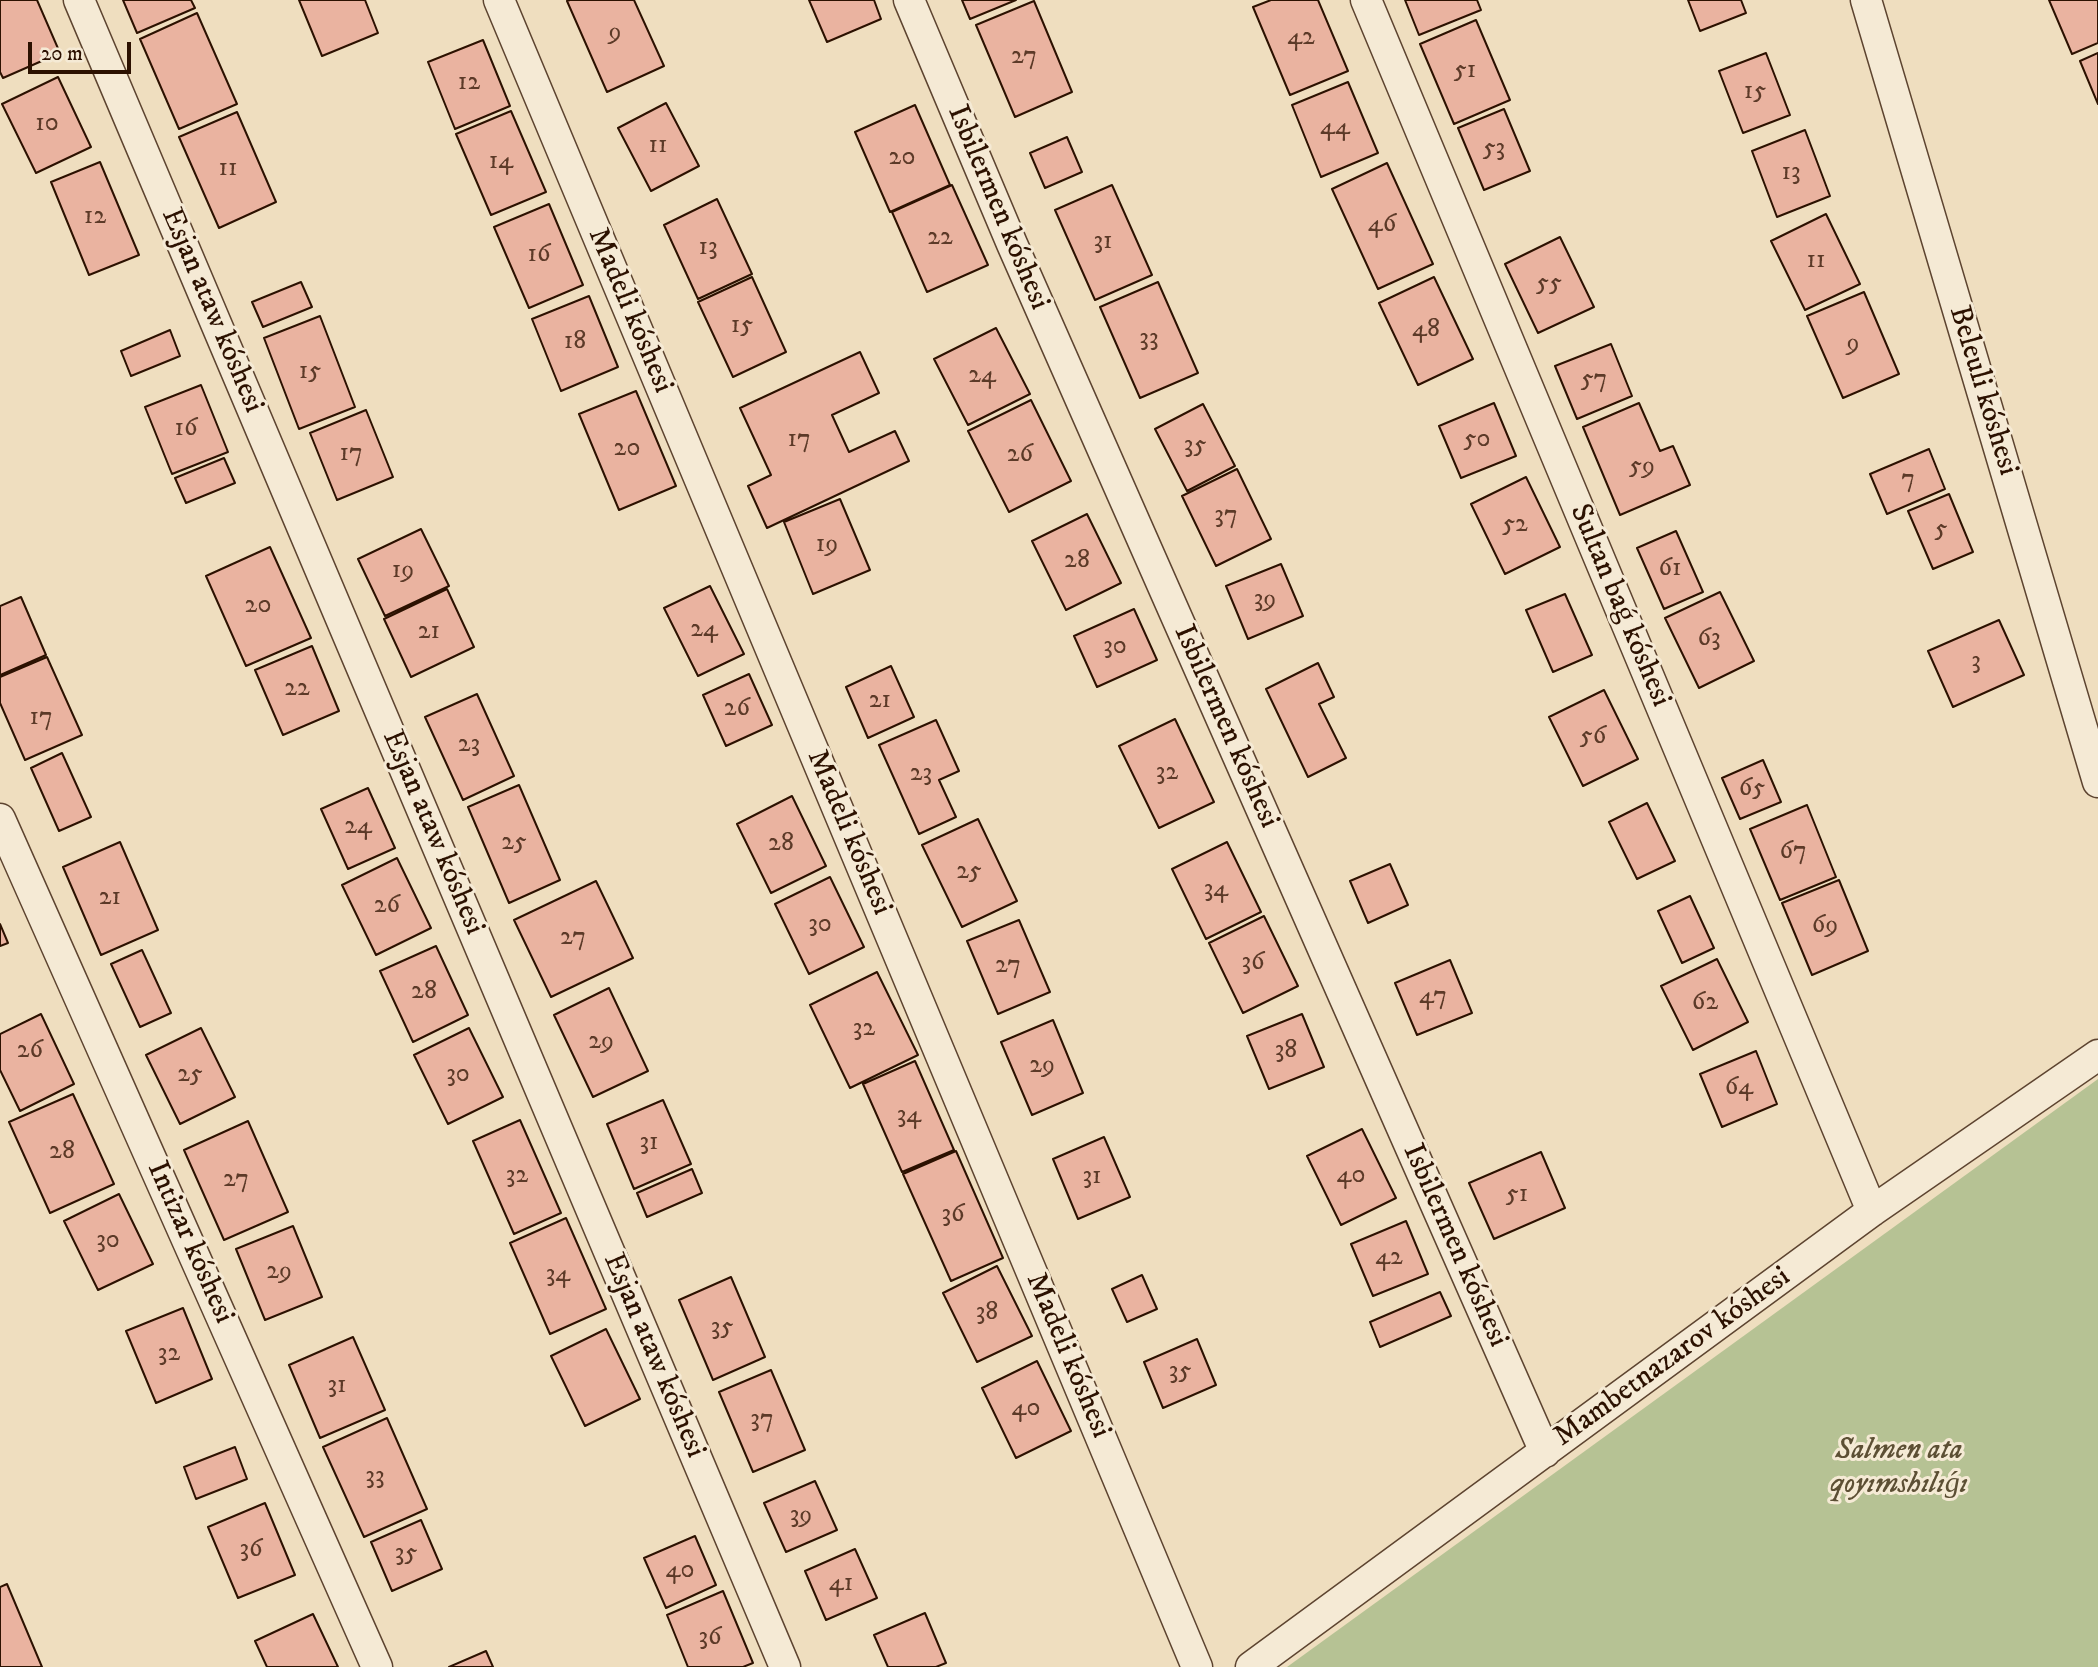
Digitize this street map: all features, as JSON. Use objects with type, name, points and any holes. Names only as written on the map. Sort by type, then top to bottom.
[{"type":"street","name":"Esjan ataw kóshesi","points":[[79,0],[785,1667]]},
{"type":"street","name":"Madeli kóshesi","points":[[499,0],[1197,1667]]},
{"type":"street","name":"Isbilermen kóshesi","points":[[909,0],[1012,244],[1545,1452]]},
{"type":"street","name":"Sultan baǵ kóshesi","points":[[1366,0],[1872,1211]]},
{"type":"street","name":"Beleuli kóshesi","points":[[1866,0],[2098,782]]},
{"type":"street","name":"Intizar kóshesi","points":[[0,819],[377,1667]]},
{"type":"street","name":"Mambetnazarov kóshesi","points":[[1251,1667],[1872,1211],[2098,1055]]},
{"type":"green space","name":"Salmen ata qoyımshılıǵı","points":[[2098,1079],[2098,1667],[1287,1667]]},
{"type":"building","points":[[0,0],[37,0],[60,53],[3,78],[0,72]]},
{"type":"building","points":[[123,0],[191,0],[195,8],[137,33]]},
{"type":"building","points":[[299,0],[365,0],[378,33],[322,56]]},
{"type":"building","points":[[634,0],[664,66],[607,92],[567,1]]},
{"type":"building","points":[[809,0],[874,0],[881,19],[827,42]]},
{"type":"building","points":[[962,0],[1016,0],[970,19]]},
{"type":"building","points":[[1271,0],[1318,0],[1348,71],[1290,95],[1253,7]]},
{"type":"building","points":[[1405,0],[1477,0],[1481,10],[1419,35]]},
{"type":"building","points":[[1688,0],[1741,0],[1746,13],[1700,31]]},
{"type":"building","points":[[2049,0],[2098,0],[2098,43],[2072,54]]},
{"type":"building","points":[[1034,1],[1072,92],[1015,117],[976,25]]},
{"type":"building","points":[[197,13],[237,104],[179,129],[140,39]]},
{"type":"building","points":[[1476,20],[1510,100],[1454,124],[1420,44]]},
{"type":"building","points":[[483,40],[510,106],[455,129],[428,62]]},
{"type":"building","points":[[1766,53],[1790,115],[1743,133],[1719,71]]},
{"type":"building","points":[[2098,53],[2098,104],[2080,61]]},
{"type":"building","points":[[58,77],[91,147],[36,173],[2,104]]},
{"type":"building","points":[[1348,82],[1378,153],[1321,177],[1292,105]]},
{"type":"building","points":[[666,103],[699,166],[651,191],[618,128]]},
{"type":"building","points":[[915,105],[950,185],[890,212],[855,132]]},
{"type":"building","points":[[1504,109],[1530,171],[1484,190],[1458,128]]},
{"type":"building","points":[[511,111],[546,192],[491,215],[456,134]]},
{"type":"building","points":[[237,112],[276,202],[219,228],[179,137]]},
{"type":"building","points":[[1805,130],[1830,196],[1777,217],[1752,151]]},
{"type":"building","points":[[1067,137],[1082,172],[1045,188],[1030,153]]},
{"type":"building","points":[[100,162],[139,255],[89,275],[51,182]]},
{"type":"building","points":[[1387,163],[1433,264],[1378,289],[1332,189]]},
{"type":"building","points":[[952,185],[988,265],[927,292],[892,212]]},
{"type":"building","points":[[1112,185],[1152,275],[1095,300],[1055,210]]},
{"type":"building","points":[[717,199],[752,274],[698,299],[664,225]]},
{"type":"building","points":[[549,204],[583,285],[529,308],[494,227]]},
{"type":"building","points":[[1826,214],[1860,284],[1805,310],[1771,241]]},
{"type":"building","points":[[1560,237],[1594,307],[1538,333],[1505,264]]},
{"type":"building","points":[[752,277],[786,352],[733,377],[698,302]]},
{"type":"building","points":[[1434,277],[1473,359],[1418,385],[1379,303]]},
{"type":"building","points":[[301,282],[312,307],[263,327],[252,302]]},
{"type":"building","points":[[1158,282],[1198,373],[1140,398],[1100,307]]},
{"type":"building","points":[[1864,292],[1899,374],[1843,398],[1807,316]]},
{"type":"building","points":[[589,296],[618,367],[561,391],[532,319]]},
{"type":"building","points":[[320,316],[355,407],[299,429],[264,338]]},
{"type":"building","points":[[996,328],[1030,394],[968,425],[934,359]]},
{"type":"building","points":[[170,330],[180,356],[131,376],[121,351]]},
{"type":"building","points":[[1611,344],[1632,396],[1577,419],[1555,366]]},
{"type":"building","points":[[860,352],[879,393],[832,415],[849,452],[895,431],[909,461],[767,528],[748,486],[771,475],[740,408]]},
{"type":"building","points":[[201,385],[228,452],[172,474],[145,407]]},
{"type":"building","points":[[636,391],[676,486],[619,510],[579,414]]},
{"type":"building","points":[[1031,400],[1071,481],[1009,512],[968,431]]},
{"type":"building","points":[[1494,403],[1516,456],[1461,478],[1439,426]]},
{"type":"building","points":[[1639,403],[1660,451],[1673,446],[1690,485],[1620,515],[1583,427]]},
{"type":"building","points":[[1203,404],[1235,466],[1187,491],[1155,429]]},
{"type":"building","points":[[366,410],[393,477],[337,500],[310,433]]},
{"type":"building","points":[[1929,449],[1945,489],[1887,514],[1870,474]]},
{"type":"building","points":[[224,458],[235,483],[186,503],[175,478]]},
{"type":"building","points":[[1237,469],[1271,539],[1216,566],[1182,496]]},
{"type":"building","points":[[1526,477],[1560,547],[1505,574],[1471,504]]},
{"type":"building","points":[[1949,494],[1973,552],[1933,569],[1908,511]]},
{"type":"building","points":[[840,499],[870,570],[813,594],[784,522]]},
{"type":"building","points":[[1087,514],[1121,583],[1066,610],[1032,541]]},
{"type":"building","points":[[421,529],[449,586],[385,616],[358,559]]},
{"type":"building","points":[[1676,531],[1703,592],[1664,609],[1637,548]]},
{"type":"building","points":[[270,547],[311,638],[246,666],[206,576]]},
{"type":"building","points":[[1281,564],[1303,616],[1248,639],[1226,586]]},
{"type":"building","points":[[710,586],[744,654],[698,676],[664,608]]},
{"type":"building","points":[[447,589],[474,647],[411,677],[384,619]]},
{"type":"building","points":[[1720,592],[1754,661],[1699,688],[1665,618]]},
{"type":"building","points":[[1565,594],[1592,655],[1553,672],[1526,610]]},
{"type":"building","points":[[21,597],[46,655],[0,675],[0,606]]},
{"type":"building","points":[[1134,609],[1157,660],[1097,687],[1074,636]]},
{"type":"building","points":[[1999,620],[2024,675],[1953,707],[1928,651]]},
{"type":"building","points":[[312,646],[339,711],[283,735],[255,670]]},
{"type":"building","points":[[47,657],[82,735],[25,760],[0,703],[0,677]]},
{"type":"building","points":[[1318,663],[1334,697],[1319,704],[1346,758],[1308,777],[1266,689]]},
{"type":"building","points":[[891,666],[914,717],[868,738],[846,687]]},
{"type":"building","points":[[749,674],[772,725],[726,746],[703,695]]},
{"type":"building","points":[[1604,690],[1638,759],[1583,786],[1549,717]]},
{"type":"building","points":[[477,694],[514,776],[463,800],[425,717]]},
{"type":"building","points":[[1175,719],[1214,802],[1159,828],[1119,746]]},
{"type":"building","points":[[936,720],[959,771],[939,780],[956,817],[919,834],[879,745]]},
{"type":"building","points":[[62,753],[91,817],[59,831],[31,768]]},
{"type":"building","points":[[1763,760],[1781,802],[1740,819],[1722,778]]},
{"type":"building","points":[[519,785],[560,880],[509,903],[468,807]]},
{"type":"building","points":[[368,788],[395,848],[348,869],[321,809]]},
{"type":"building","points":[[792,796],[826,866],[771,893],[737,824]]},
{"type":"building","points":[[1647,803],[1675,861],[1637,879],[1609,822]]},
{"type":"building","points":[[1807,805],[1836,877],[1780,900],[1750,829]]},
{"type":"building","points":[[978,819],[1017,901],[962,927],[922,845]]},
{"type":"building","points":[[120,842],[158,930],[101,955],[63,867]]},
{"type":"building","points":[[1227,842],[1261,912],[1206,939],[1172,869]]},
{"type":"building","points":[[397,858],[431,928],[376,955],[342,885]]},
{"type":"building","points":[[1390,864],[1408,905],[1368,923],[1350,881]]},
{"type":"building","points":[[830,877],[864,947],[809,974],[775,904]]},
{"type":"building","points":[[1839,880],[1868,951],[1812,975],[1782,903]]},
{"type":"building","points":[[596,881],[633,958],[551,997],[514,920]]},
{"type":"building","points":[[1690,896],[1714,948],[1682,963],[1658,911]]},
{"type":"building","points":[[1264,916],[1298,986],[1243,1013],[1209,943]]},
{"type":"building","points":[[1019,920],[1050,992],[998,1014],[967,941]]},
{"type":"building","points":[[0,924],[8,943],[0,946]]},
{"type":"building","points":[[436,946],[468,1015],[413,1042],[380,971]]},
{"type":"building","points":[[142,950],[171,1013],[140,1027],[111,964]]},
{"type":"building","points":[[1717,959],[1748,1022],[1693,1050],[1661,986]]},
{"type":"building","points":[[1450,960],[1472,1013],[1417,1035],[1395,983]]},
{"type":"building","points":[[877,972],[918,1055],[850,1088],[810,1005]]},
{"type":"building","points":[[609,988],[648,1071],[593,1097],[554,1015]]},
{"type":"building","points":[[41,1014],[74,1084],[20,1111],[0,1070],[0,1034]]},
{"type":"building","points":[[1302,1014],[1324,1067],[1269,1089],[1247,1036]]},
{"type":"building","points":[[1053,1020],[1083,1093],[1032,1115],[1001,1042]]},
{"type":"building","points":[[201,1028],[235,1097],[180,1124],[146,1055]]},
{"type":"building","points":[[469,1028],[503,1097],[448,1124],[414,1055]]},
{"type":"building","points":[[1756,1051],[1777,1104],[1722,1127],[1700,1074]]},
{"type":"building","points":[[915,1061],[954,1150],[902,1172],[863,1084]]},
{"type":"building","points":[[73,1094],[114,1184],[50,1213],[9,1122]]},
{"type":"building","points":[[663,1100],[691,1164],[634,1189],[607,1124]]},
{"type":"building","points":[[520,1120],[561,1213],[514,1234],[473,1141]]},
{"type":"building","points":[[248,1121],[288,1212],[224,1240],[184,1150]]},
{"type":"building","points":[[1362,1129],[1396,1198],[1341,1225],[1307,1156]]},
{"type":"building","points":[[1104,1137],[1130,1197],[1078,1219],[1053,1159]]},
{"type":"building","points":[[956,1151],[1003,1258],[951,1281],[903,1174]]},
{"type":"building","points":[[1541,1152],[1565,1208],[1494,1239],[1469,1183]]},
{"type":"building","points":[[692,1169],[702,1193],[647,1217],[637,1193]]},
{"type":"building","points":[[119,1194],[153,1264],[98,1290],[64,1221]]},
{"type":"building","points":[[566,1218],[606,1309],[550,1334],[510,1243]]},
{"type":"building","points":[[1406,1221],[1428,1274],[1373,1296],[1351,1244]]},
{"type":"building","points":[[293,1226],[322,1297],[265,1320],[236,1249]]},
{"type":"building","points":[[997,1266],[1032,1336],[977,1362],[943,1293]]},
{"type":"building","points":[[1142,1275],[1157,1309],[1127,1322],[1112,1289]]},
{"type":"building","points":[[731,1277],[765,1357],[713,1380],[679,1300]]},
{"type":"building","points":[[1440,1292],[1451,1316],[1380,1347],[1370,1322]]},
{"type":"building","points":[[183,1308],[212,1379],[156,1403],[126,1331]]},
{"type":"building","points":[[606,1329],[640,1399],[585,1426],[551,1356]]},
{"type":"building","points":[[353,1337],[385,1410],[320,1438],[289,1365]]},
{"type":"building","points":[[1197,1339],[1216,1385],[1163,1408],[1144,1362]]},
{"type":"building","points":[[1037,1361],[1071,1431],[1016,1458],[982,1388]]},
{"type":"building","points":[[771,1370],[805,1450],[753,1472],[719,1392]]},
{"type":"building","points":[[387,1418],[427,1509],[364,1537],[323,1447]]},
{"type":"building","points":[[235,1447],[247,1479],[196,1499],[184,1467]]},
{"type":"building","points":[[815,1481],[837,1530],[786,1552],[764,1503]]},
{"type":"building","points":[[265,1503],[295,1575],[238,1598],[208,1527]]},
{"type":"building","points":[[421,1520],[442,1569],[392,1591],[371,1542]]},
{"type":"building","points":[[695,1536],[716,1585],[666,1608],[644,1558]]},
{"type":"building","points":[[855,1549],[877,1598],[826,1620],[805,1571]]},
{"type":"building","points":[[7,1584],[42,1667],[0,1667],[0,1587]]},
{"type":"building","points":[[723,1591],[753,1663],[743,1667],[688,1667],[667,1615]]},
{"type":"building","points":[[925,1613],[946,1663],[936,1667],[888,1667],[874,1635]]},
{"type":"building","points":[[313,1614],[338,1667],[267,1667],[255,1641]]},
{"type":"building","points":[[486,1651],[493,1667],[449,1667]]}]
